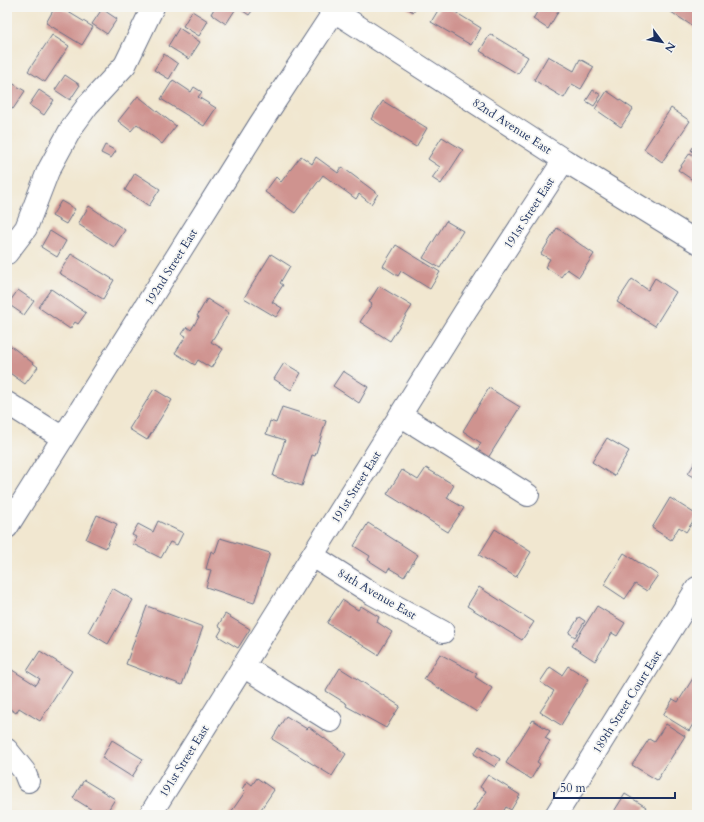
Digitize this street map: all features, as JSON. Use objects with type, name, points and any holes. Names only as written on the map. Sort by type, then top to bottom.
[{"type":"street","points":[[7,253],[26,228],[48,171],[72,126],[88,105],[125,65],[153,7]]},
{"type":"street","name":"82nd Avenue East","points":[[333,8],[564,160],[697,242]]},
{"type":"street","name":"192nd Street East","points":[[7,527],[333,8]]},
{"type":"street","name":"191st Street East","points":[[150,815],[466,310],[564,160]]},
{"type":"street","points":[[7,402],[63,438]]},
{"type":"street","points":[[400,415],[528,495]]},
{"type":"street","name":"84th Avenue East","points":[[313,556],[373,594],[443,632]]},
{"type":"street","name":"189th Street Court East","points":[[556,815],[697,588]]},
{"type":"street","points":[[243,666],[331,721]]},
{"type":"street","points":[[7,750],[24,771],[28,781]]},
{"type":"building","points":[[55,7],[60,7],[93,27],[82,45],[46,23]]},
{"type":"building","points":[[215,7],[237,7],[226,24],[211,14]]},
{"type":"building","points":[[237,7],[255,7],[249,15]]},
{"type":"building","points":[[406,7],[416,7],[413,12]]},
{"type":"building","points":[[440,7],[447,7],[481,28],[471,45],[431,22]]},
{"type":"building","points":[[540,7],[554,7],[559,10],[548,29],[533,19]]},
{"type":"building","points":[[670,7],[697,7],[697,29],[668,10]]},
{"type":"building","points":[[102,9],[117,19],[107,34],[92,24]]},
{"type":"building","points":[[192,11],[208,21],[199,36],[183,26]]},
{"type":"building","points":[[179,28],[200,42],[189,59],[168,46]]},
{"type":"building","points":[[490,34],[528,57],[518,74],[480,51]]},
{"type":"building","points":[[52,35],[69,46],[45,82],[28,71]]},
{"type":"building","points":[[164,54],[178,64],[169,79],[154,70]]},
{"type":"building","points":[[548,56],[574,71],[580,59],[594,67],[581,89],[572,84],[564,98],[534,80]]},
{"type":"building","points":[[65,75],[80,85],[70,100],[55,90]]},
{"type":"building","points":[[7,80],[25,91],[13,109],[7,105]]},
{"type":"building","points":[[173,80],[191,92],[194,87],[202,92],[198,97],[216,108],[204,126],[161,99]]},
{"type":"building","points":[[39,90],[54,100],[44,115],[29,105]]},
{"type":"building","points":[[593,90],[601,95],[594,106],[586,101]]},
{"type":"building","points":[[607,91],[633,109],[621,127],[595,109]]},
{"type":"building","points":[[138,96],[176,126],[162,144],[137,124],[131,131],[118,121]]},
{"type":"building","points":[[383,101],[427,128],[416,147],[371,119]]},
{"type":"building","points":[[671,108],[690,121],[662,162],[644,149]]},
{"type":"building","points":[[442,137],[463,150],[441,184],[432,178],[440,167],[428,159]]},
{"type":"building","points":[[697,142],[697,155],[691,150]]},
{"type":"building","points":[[105,145],[116,151],[111,158],[101,153]]},
{"type":"building","points":[[690,153],[697,158],[697,183],[678,170]]},
{"type":"building","points":[[301,156],[312,164],[316,157],[338,173],[342,167],[378,194],[371,204],[359,194],[356,199],[323,175],[295,213],[265,192],[276,177],[281,182]]},
{"type":"building","points":[[135,173],[160,189],[149,206],[125,190]]},
{"type":"building","points":[[61,201],[75,209],[66,224],[52,216]]},
{"type":"building","points":[[89,206],[125,230],[114,247],[78,224]]},
{"type":"building","points":[[446,221],[463,231],[440,268],[423,258]]},
{"type":"building","points":[[557,228],[594,254],[579,277],[567,269],[561,277],[545,267],[550,259],[541,254]]},
{"type":"building","points":[[50,231],[66,241],[57,257],[41,247]]},
{"type":"building","points":[[396,245],[440,272],[430,289],[401,271],[398,276],[383,266]]},
{"type":"building","points":[[71,254],[114,280],[103,299],[59,273]]},
{"type":"building","points":[[271,254],[290,266],[280,283],[283,285],[272,302],[282,308],[276,317],[244,298]]},
{"type":"building","points":[[655,278],[676,292],[655,326],[617,302],[632,279],[648,290]]},
{"type":"building","points":[[379,286],[412,306],[390,341],[360,322],[372,304],[369,302]]},
{"type":"building","points":[[51,289],[86,313],[78,324],[75,322],[70,329],[38,307]]},
{"type":"building","points":[[18,290],[34,301],[24,315],[8,304]]},
{"type":"building","points":[[207,299],[229,313],[211,342],[223,349],[211,368],[198,360],[195,365],[175,353],[186,336],[182,334],[187,327],[191,330]]},
{"type":"building","points":[[7,343],[38,367],[25,384],[7,371]]},
{"type":"building","points":[[284,363],[301,373],[291,390],[274,379]]},
{"type":"building","points":[[343,371],[368,387],[359,403],[333,386]]},
{"type":"building","points":[[489,388],[520,407],[488,458],[476,451],[481,443],[463,431]]},
{"type":"building","points":[[154,389],[172,400],[147,440],[129,429]]},
{"type":"building","points":[[282,407],[326,421],[315,456],[312,455],[302,486],[273,476],[285,440],[266,434],[270,421],[276,423]]},
{"type":"building","points":[[607,438],[629,451],[614,476],[592,462]]},
{"type":"building","points":[[697,459],[697,479],[688,474]]},
{"type":"building","points":[[426,468],[454,485],[447,498],[464,508],[448,532],[387,494],[402,470],[418,480]]},
{"type":"building","points":[[670,498],[697,515],[686,532],[679,527],[671,540],[652,528]]},
{"type":"building","points":[[97,515],[117,524],[106,548],[86,539]]},
{"type":"building","points":[[158,521],[183,533],[177,545],[170,542],[161,558],[133,544],[136,537],[132,535],[138,524],[153,532]]},
{"type":"building","points":[[368,523],[418,555],[404,577],[389,568],[387,572],[368,560],[370,556],[354,546]]},
{"type":"building","points":[[495,529],[531,552],[516,577],[479,555]]},
{"type":"building","points":[[220,538],[270,553],[254,603],[206,587],[211,570],[206,569],[211,551],[215,553]]},
{"type":"building","points":[[624,553],[658,575],[647,591],[635,584],[625,599],[604,585]]},
{"type":"building","points":[[479,587],[534,622],[522,640],[467,606]]},
{"type":"building","points":[[112,588],[133,600],[108,644],[88,632]]},
{"type":"building","points":[[342,600],[358,610],[361,606],[379,617],[377,622],[392,632],[378,655],[327,623]]},
{"type":"building","points":[[147,606],[203,627],[182,685],[126,664]]},
{"type":"building","points":[[597,606],[625,623],[617,636],[612,633],[595,661],[572,646]]},
{"type":"building","points":[[225,614],[250,629],[238,648],[218,636],[222,629],[218,626]]},
{"type":"building","points":[[579,617],[585,621],[575,637],[569,633]]},
{"type":"building","points":[[40,651],[72,671],[40,721],[19,708],[16,713],[7,707],[9,701],[7,700],[7,672],[9,668],[36,685],[40,679],[27,671]]},
{"type":"building","points":[[440,654],[477,674],[475,677],[492,688],[477,712],[424,679]]},
{"type":"building","points":[[568,666],[589,679],[561,725],[540,712],[554,691],[540,682],[550,667],[562,675]]},
{"type":"building","points":[[340,668],[400,706],[386,728],[346,706],[347,704],[326,691]]},
{"type":"building","points":[[697,672],[697,717],[689,731],[663,715],[673,699],[678,702]]},
{"type":"building","points":[[286,716],[307,729],[309,727],[346,754],[332,776],[272,739]]},
{"type":"building","points":[[533,720],[550,731],[545,738],[550,741],[537,762],[540,764],[531,779],[506,763]]},
{"type":"building","points":[[666,724],[685,736],[657,780],[632,765],[649,739],[654,742]]},
{"type":"building","points":[[112,740],[143,759],[132,777],[102,758]]},
{"type":"building","points":[[479,746],[500,759],[495,767],[474,754]]},
{"type":"building","points":[[488,775],[520,795],[511,810],[506,807],[501,815],[471,815],[486,791],[480,787]]},
{"type":"building","points":[[257,778],[274,790],[257,815],[229,815],[245,792],[242,789],[247,781],[252,785]]},
{"type":"building","points":[[84,780],[115,799],[105,815],[100,815],[73,798]]},
{"type":"building","points":[[625,794],[646,807],[641,815],[609,815],[611,812],[613,813]]}]
